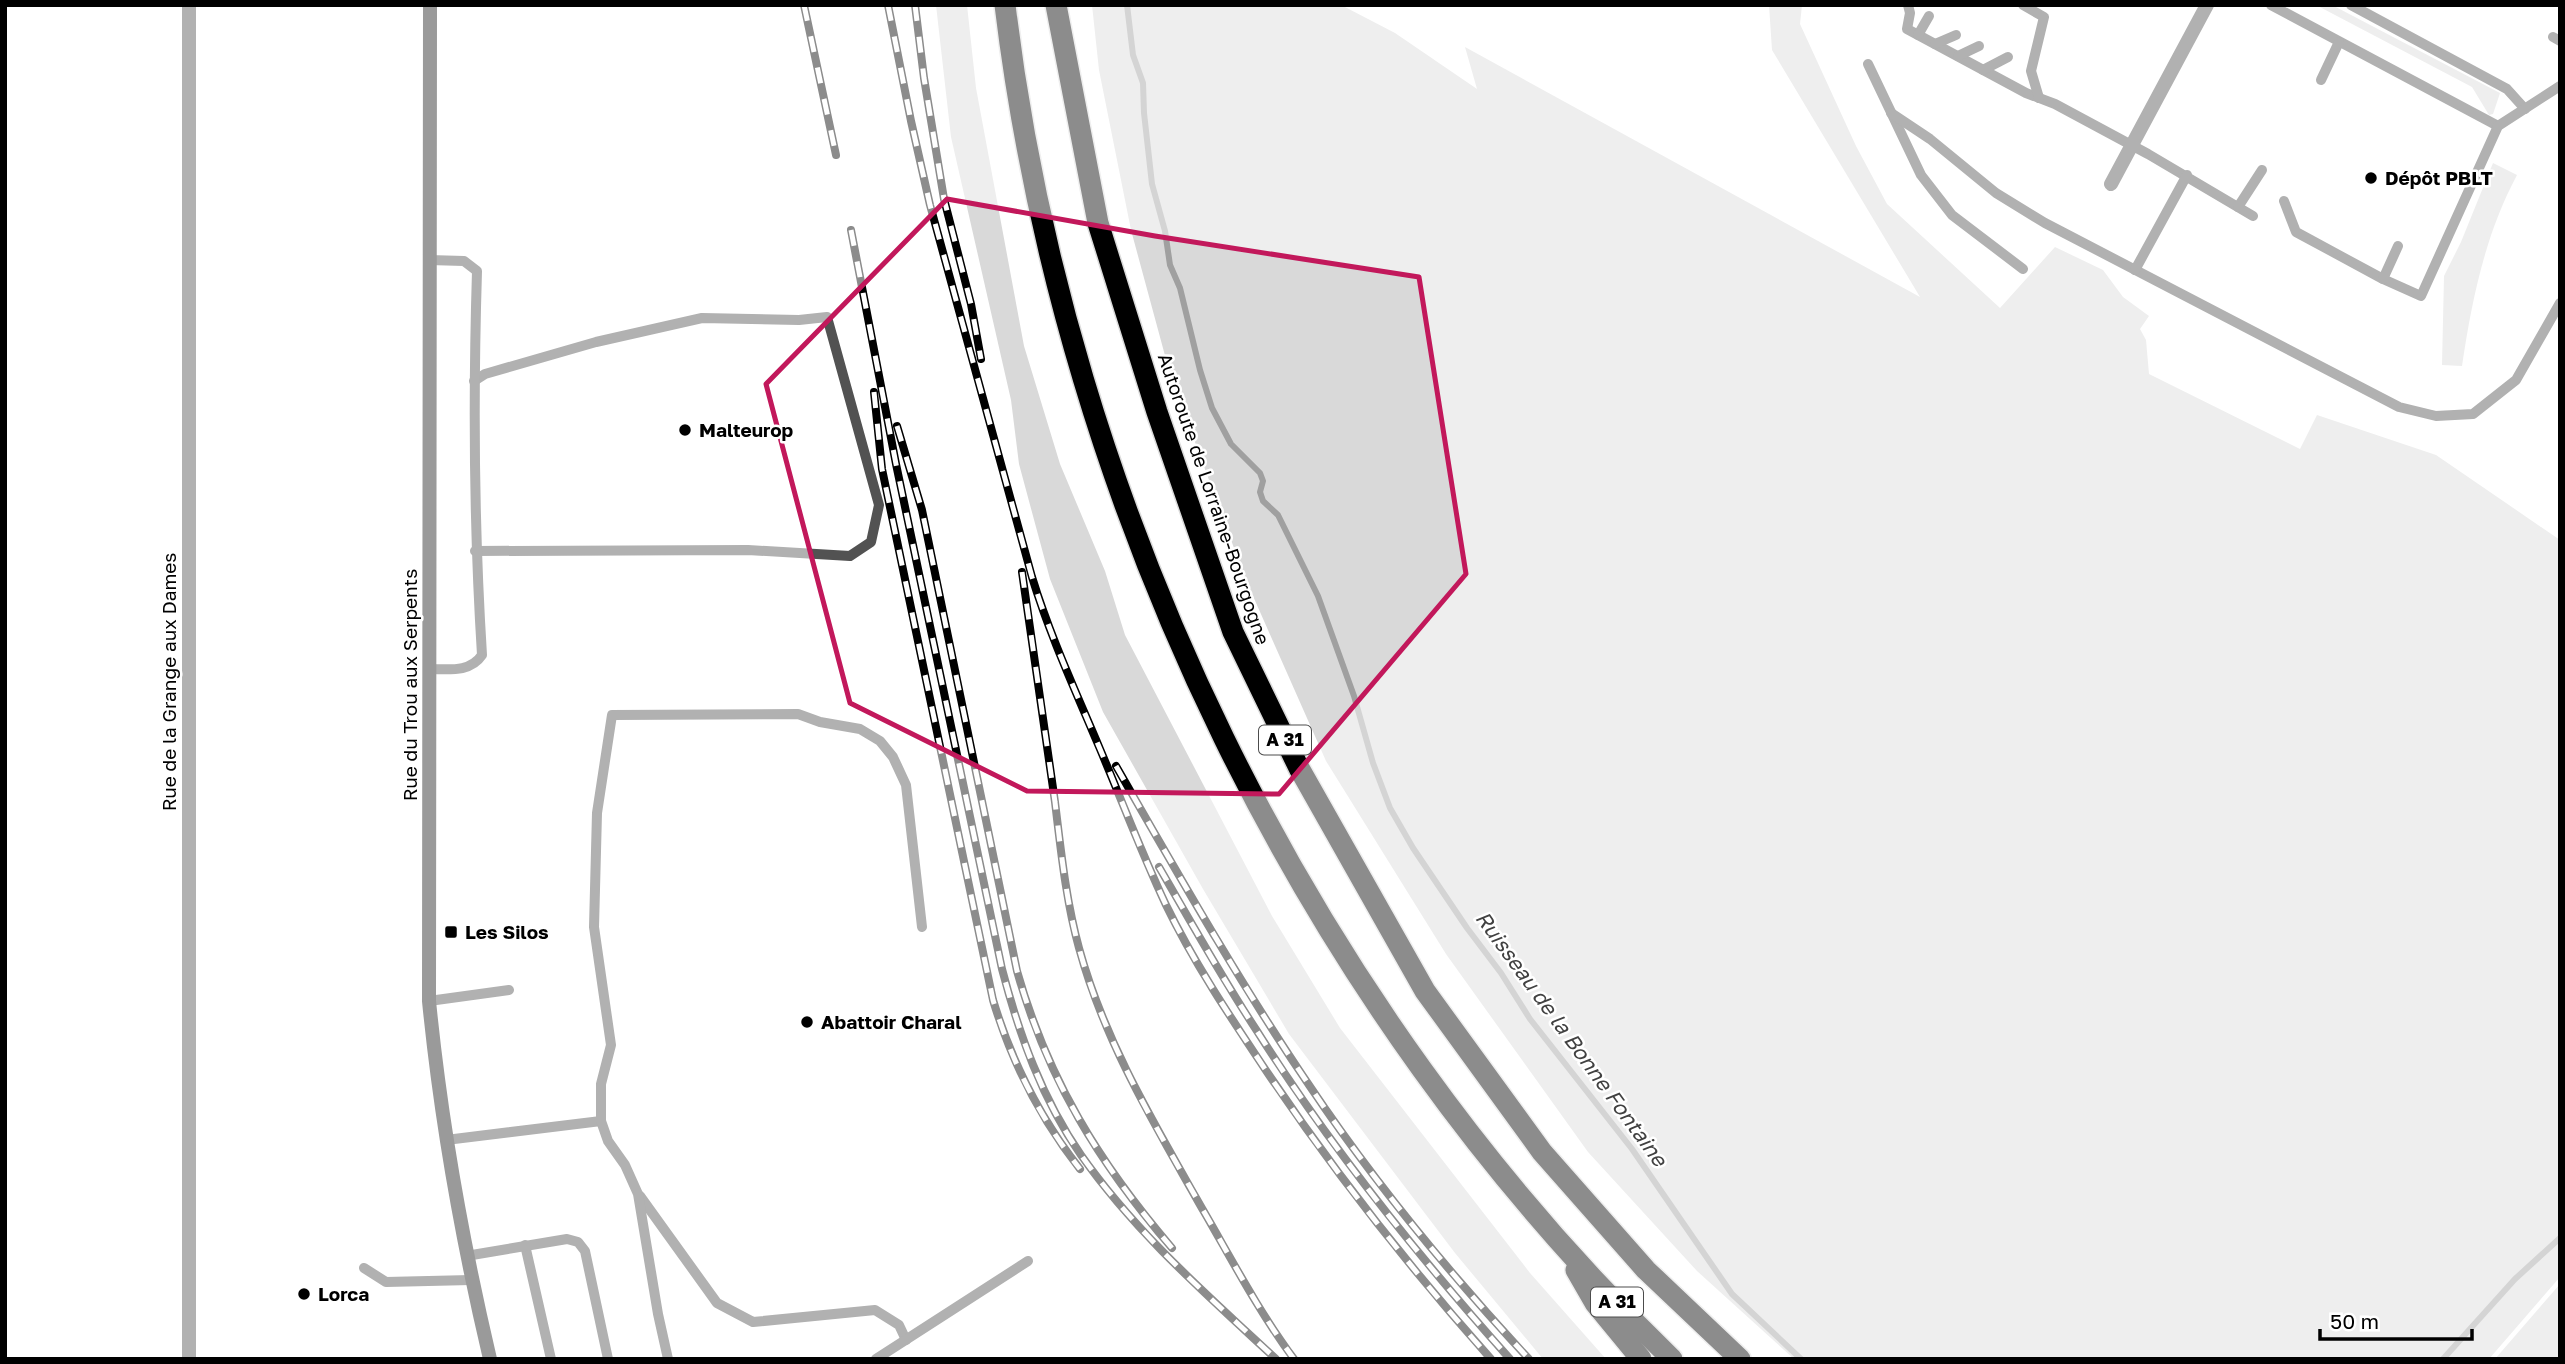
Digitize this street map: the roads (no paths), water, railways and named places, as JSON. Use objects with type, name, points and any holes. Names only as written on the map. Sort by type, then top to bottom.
[{"type":"highway","name":"A 31","points":[[1005,5],[1025,139],[1076,359],[1139,544],[1184,653],[1233,758],[1324,923],[1390,1023],[1455,1114],[1562,1244],[1672,1359]]},
{"type":"highway","name":"Autoroute de Lorraine-Bourgogne","points":[[1056,5],[1098,223],[1157,412],[1233,632],[1299,768],[1425,991],[1542,1152],[1646,1270],[1740,1359]]},
{"type":"highway","points":[[1562,1244],[1595,1303],[1641,1359]]},
{"type":"street","name":"Rue de la Grange aux Dames","points":[[189,5],[189,1359]]},
{"type":"street","name":"Rue du Trou aux Serpents","points":[[430,5],[429,1001],[438,1096],[466,1256],[490,1359]]},
{"type":"street","points":[[2111,184],[2207,5]]},
{"type":"lane","points":[[1908,5],[1910,13],[1907,29],[2026,93],[2056,104],[2132,145],[2253,216]]},
{"type":"lane","points":[[2023,5],[2044,17],[2032,71],[2039,98]]},
{"type":"lane","points":[[2271,5],[2498,126]]},
{"type":"lane","points":[[2356,8],[2507,89],[2525,109]]},
{"type":"lane","points":[[1919,35],[1929,16]]},
{"type":"lane","points":[[1935,44],[1956,35]]},
{"type":"lane","points":[[2321,80],[2339,42]]},
{"type":"lane","points":[[1958,56],[1979,46]]},
{"type":"lane","points":[[1983,69],[2008,57]]},
{"type":"lane","points":[[1868,64],[1921,175],[1952,215],[2023,269]]},
{"type":"lane","points":[[2284,201],[2296,232],[2383,279],[2421,296],[2498,126],[2560,86]]},
{"type":"lane","points":[[1891,113],[1930,139],[1996,193],[2045,223],[2399,407],[2436,416],[2473,414],[2516,380],[2560,303]]},
{"type":"lane","points":[[2238,207],[2262,170]]},
{"type":"lane","points":[[2135,270],[2187,175]]},
{"type":"lane","points":[[2383,279],[2398,246]]},
{"type":"lane","points":[[429,260],[464,261],[477,271],[474,380],[475,551],[482,656],[477,662],[463,669],[429,669]]},
{"type":"lane","points":[[474,380],[485,374],[596,342],[702,318],[799,320],[827,317],[879,505],[871,542],[850,556],[748,550],[475,551]]},
{"type":"lane","points":[[906,1340],[899,1325],[875,1310],[753,1322],[717,1303],[638,1194],[625,1165],[608,1142],[601,1121],[601,1084],[611,1045],[594,927],[597,813],[612,715],[798,714],[820,722],[860,729],[880,741],[893,757],[906,785],[922,927]]},
{"type":"lane","points":[[429,1001],[509,990]]},
{"type":"lane","points":[[446,1140],[601,1121]]},
{"type":"lane","points":[[638,1194],[668,1359]]},
{"type":"lane","points":[[466,1256],[567,1239],[578,1241],[585,1251],[608,1359]]},
{"type":"lane","points":[[526,1245],[551,1359]]},
{"type":"lane","points":[[876,1359],[1028,1261]]},
{"type":"lane","points":[[364,1268],[386,1282],[471,1280]]},
{"type":"waterway","name":"Ruisseau de la Bonne Fontaine","points":[[1127,5],[1133,55],[1143,83],[1152,184],[1165,231],[1170,265],[1180,288],[1212,408],[1231,444],[1260,473],[1263,481],[1260,492],[1263,501],[1278,515],[1318,596],[1390,808],[1413,848],[1530,1019],[1632,1149],[1732,1294],[1801,1359]]},
{"type":"waterway","points":[[2443,1359],[2515,1279],[2560,1238]]},
{"type":"railway","points":[[804,5],[836,155]]},
{"type":"railway","points":[[888,5],[930,205],[1032,577],[1064,664],[1157,886],[1201,969],[1319,1147],[1431,1290],[1491,1359]]},
{"type":"railway","points":[[915,5],[944,199],[971,304],[981,359]]},
{"type":"railway","points":[[851,230],[896,464],[1002,969],[1024,1042],[1043,1089],[1067,1134],[1102,1183],[1148,1237],[1276,1359]]},
{"type":"railway","points":[[874,392],[882,469],[993,1000],[1018,1068],[1052,1130],[1080,1169]]},
{"type":"railway","points":[[897,426],[922,510],[1017,971],[1030,1011],[1060,1084],[1099,1152],[1172,1248]]},
{"type":"railway","points":[[1022,572],[1067,894],[1074,930],[1090,983],[1117,1050],[1150,1115],[1246,1286],[1294,1359]]},
{"type":"railway","points":[[1116,766],[1234,967],[1334,1121],[1413,1226],[1529,1359]]},
{"type":"railway","points":[[1159,867],[1231,991],[1315,1117],[1409,1241],[1510,1359]]},
{"type":"place","name":"Dépôt PBLT","points":[[2371,178]]},
{"type":"place","name":"Malteurop","points":[[685,430]]},
{"type":"place","name":"Les Silos","points":[[451,932]]},
{"type":"place","name":"Abattoir Charal","points":[[807,1022]]},
{"type":"place","name":"Lorca","points":[[304,1294]]}]
